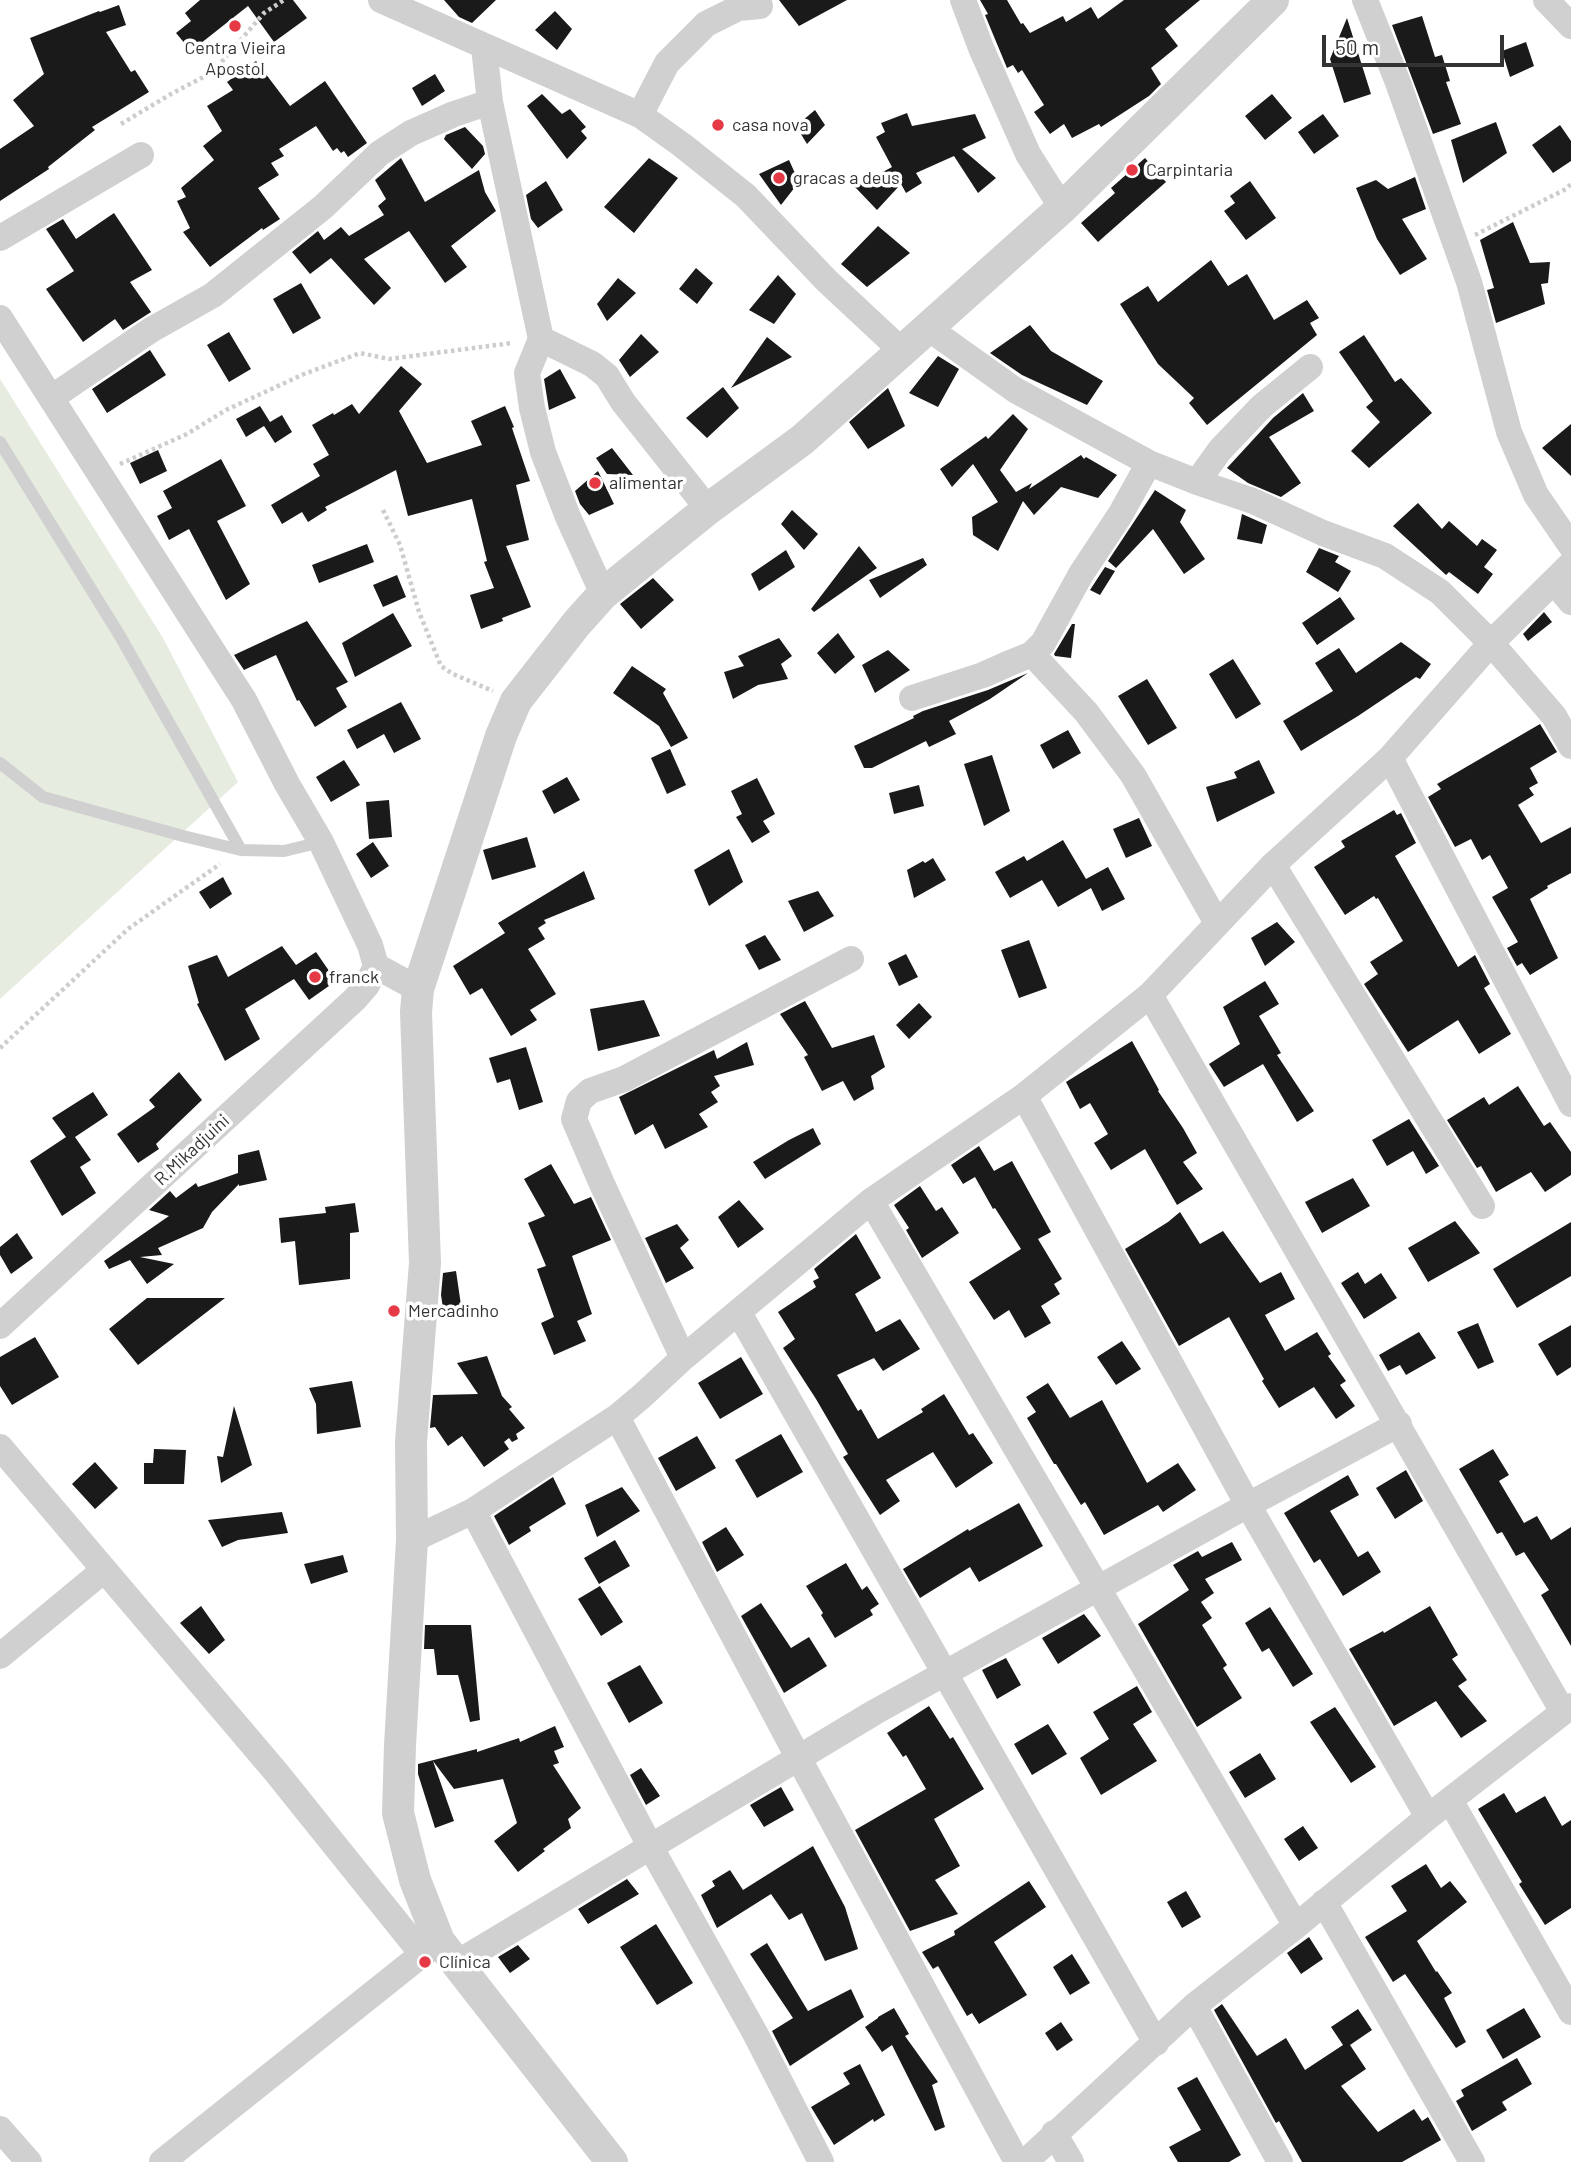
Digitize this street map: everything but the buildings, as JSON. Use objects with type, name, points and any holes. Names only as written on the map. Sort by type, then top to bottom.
[{"type":"street","points":[[381,0],[423,8],[484,47],[640,115],[746,196],[827,281],[902,351]]},
{"type":"street","points":[[963,0],[1028,154],[1062,208]]},
{"type":"street","points":[[440,1953],[415,1880],[398,1813],[412,1540],[411,1442],[425,1263],[415,1012],[418,989],[501,736],[516,701],[603,594],[708,509],[802,440],[1062,208],[1273,0]]},
{"type":"street","points":[[1365,0],[1397,80],[1469,282],[1509,432],[1536,495],[1571,546]]},
{"type":"street","points":[[1546,0],[1571,26]]},
{"type":"street","points":[[640,115],[667,63],[706,24],[738,8],[760,6]]},
{"type":"street","points":[[484,47],[490,102],[541,340],[527,373],[532,408],[543,452],[568,517],[603,594]]},
{"type":"street","points":[[51,398],[151,330],[213,295],[323,206],[380,153],[411,133],[490,102]]},
{"type":"street","points":[[0,238],[141,155]]},
{"type":"street","points":[[0,318],[244,700],[321,842],[370,945],[376,966],[418,989]]},
{"type":"street","points":[[928,328],[1015,390],[1149,463],[1253,500],[1323,533],[1385,556],[1440,592],[1492,643],[1554,716],[1571,746]]},
{"type":"street","points":[[541,340],[592,364],[607,376],[623,402],[708,509]]},
{"type":"street","points":[[1197,482],[1220,450],[1262,406],[1310,367]]},
{"type":"street","points":[[912,698],[983,675],[1032,654],[1043,643],[1081,574],[1120,516],[1149,463]]},
{"type":"street","points":[[412,1540],[473,1511],[617,1417],[683,1358],[871,1201],[1024,1096],[1150,995],[1273,864],[1390,758],[1492,643],[1562,573],[1571,602]]},
{"type":"street","points":[[1032,654],[1086,712],[1133,775],[1217,923]]},
{"type":"street","points":[[1390,758],[1571,1104]]},
{"type":"street","points":[[1273,864],[1482,1206]]},
{"type":"street","points":[[683,1358],[602,1184],[575,1119],[579,1101],[590,1091],[624,1079],[851,959]]},
{"type":"street","name":"R.Mikadjuini","points":[[0,1326],[355,999],[367,985],[376,966]]},
{"type":"street","points":[[1025,2162],[1194,2006],[1567,1709],[1150,995]]},
{"type":"street","points":[[1024,1096],[1248,1505],[1428,1817]]},
{"type":"street","points":[[871,1201],[1296,1926]]},
{"type":"street","points":[[739,1313],[1156,2043]]},
{"type":"street","points":[[617,1417],[1017,2162]]},
{"type":"street","points":[[162,2162],[440,1953],[650,1846],[798,1757],[945,1674],[1399,1424]]},
{"type":"street","points":[[0,1447],[276,1772],[440,1953],[612,2162]]},
{"type":"street","points":[[473,1511],[650,1846],[755,2033],[821,2162]]},
{"type":"street","points":[[0,1656],[104,1570]]},
{"type":"street","points":[[1450,1800],[1571,2012]]},
{"type":"street","points":[[1324,1902],[1472,2162]]},
{"type":"street","points":[[1194,2006],[1280,2162]]},
{"type":"street","points":[[0,2129],[29,2162]]},
{"type":"street","points":[[1054,2133],[1071,2162]]},
{"type":"lane","points":[[0,442],[120,636],[241,850]]},
{"type":"lane","points":[[0,763],[43,797],[183,836],[241,850],[284,851],[321,842]]},
{"type":"path","points":[[121,124],[213,72],[264,13],[284,0]]},
{"type":"path","points":[[1456,245],[1571,184]]},
{"type":"path","points":[[100,473],[187,434],[226,410],[304,374],[360,353],[389,359],[541,340]]},
{"type":"path","points":[[383,510],[400,544],[419,612],[441,666],[453,674],[516,701]]},
{"type":"path","points":[[0,1048],[128,929],[241,850]]},
{"type":"shaded area","points":[[0,379],[163,638],[238,782],[0,999]]},
{"type":"place","name":"Centra Vieira Apostol","points":[[235,26]]},
{"type":"place","name":"casa nova","points":[[718,125]]},
{"type":"place","name":"Carpintaria","points":[[1132,170]]},
{"type":"place","name":"gracas a deus","points":[[779,178]]},
{"type":"place","name":"alimentar","points":[[595,483]]},
{"type":"place","name":"franck","points":[[315,977]]},
{"type":"place","name":"Mercadinho","points":[[394,1311]]},
{"type":"place","name":"Clínica","points":[[425,1962]]}]
